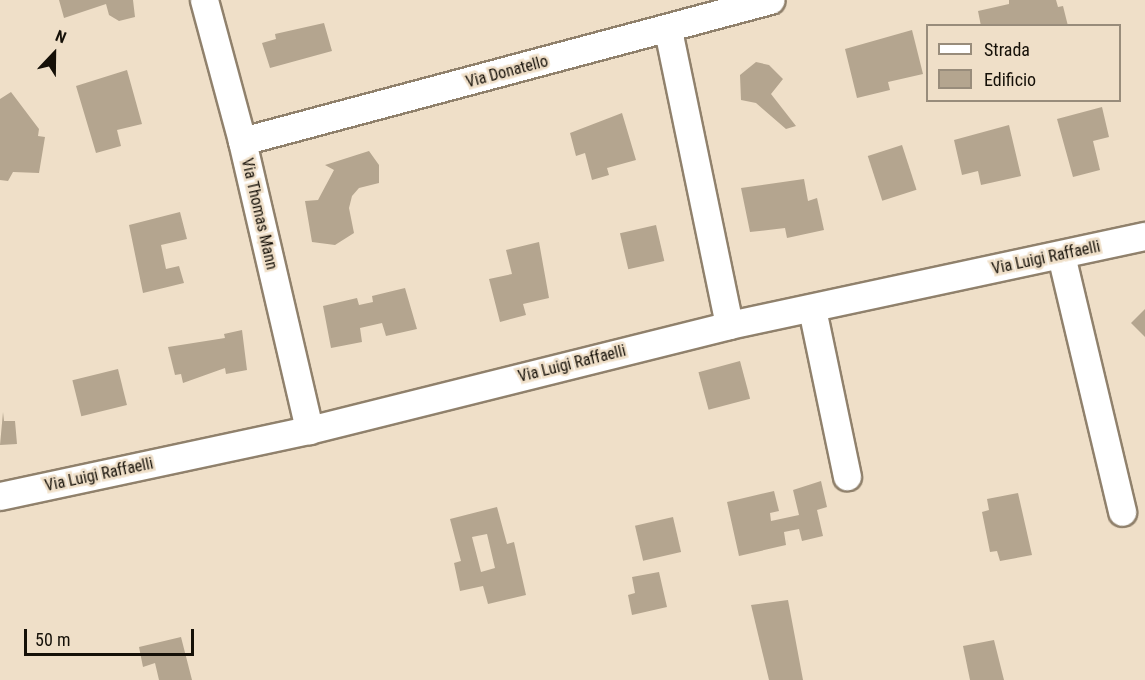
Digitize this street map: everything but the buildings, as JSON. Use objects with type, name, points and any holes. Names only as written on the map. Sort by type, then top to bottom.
[{"type":"street","name":"Via Thomas Mann","points":[[204,0],[242,141],[309,430]]},
{"type":"street","name":"Via Donatello","points":[[242,141],[668,30],[770,0]]},
{"type":"street","points":[[668,30],[729,325]]},
{"type":"street","name":"Via Luigi Raffaelli","points":[[0,496],[309,430],[729,325],[1145,236]]},
{"type":"street","points":[[1061,255],[1122,512]]},
{"type":"street","points":[[812,309],[847,476]]}]
